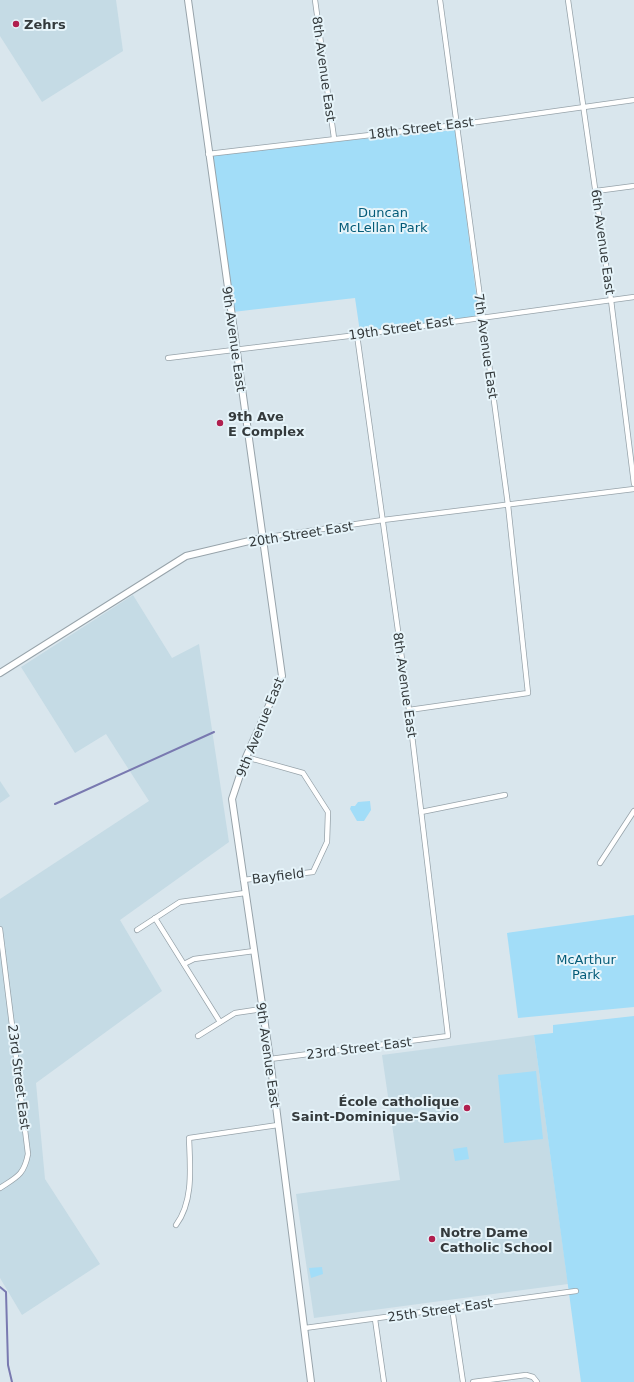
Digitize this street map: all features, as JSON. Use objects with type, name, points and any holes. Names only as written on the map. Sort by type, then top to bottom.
[{"type":"street","name":"9th Avenue East","points":[[188,0],[235,349],[282,676],[246,757],[232,799],[270,1060],[311,1382]]},
{"type":"street","name":"8th Avenue East","points":[[315,0],[334,138]]},
{"type":"street","name":"7th Avenue East","points":[[409,710],[528,693],[508,505],[440,0]]},
{"type":"street","name":"6th Avenue East","points":[[568,0],[582,107],[596,191],[611,300],[634,484]]},
{"type":"street","name":"18th Street East","points":[[208,154],[334,138],[456,125],[634,100]]},
{"type":"street","points":[[596,191],[634,186]]},
{"type":"street","name":"19th Street East","points":[[168,358],[357,335],[634,297]]},
{"type":"street","name":"8th Avenue East","points":[[357,335],[409,710],[448,1036]]},
{"type":"street","name":"20th Street East","points":[[0,673],[186,556],[262,538],[383,520],[634,488]]},
{"type":"street","name":"Bayfield","points":[[243,880],[313,872],[326,842],[328,812],[303,773],[246,757]]},
{"type":"street","points":[[421,812],[505,795]]},
{"type":"street","points":[[600,863],[634,811]]},
{"type":"street","points":[[137,930],[180,902],[245,893]]},
{"type":"street","points":[[155,918],[220,1022]]},
{"type":"street","name":"23rd Street East","points":[[0,929],[28,1154],[25,1169],[0,1188]]},
{"type":"street","points":[[184,964],[194,959],[254,951]]},
{"type":"street","points":[[198,1036],[235,1013],[262,1009]]},
{"type":"street","name":"23rd Street East","points":[[270,1060],[448,1036]]},
{"type":"street","points":[[176,1225],[180,1220],[188,1195],[190,1175],[189,1138],[278,1125]]},
{"type":"street","name":"25th Street East","points":[[305,1328],[576,1292]]},
{"type":"street","points":[[452,1308],[462,1382]]},
{"type":"street","points":[[375,1319],[384,1382]]},
{"type":"street","points":[[472,1382],[526,1375],[533,1377],[537,1382]]},
{"type":"shaded area","points":[[0,0],[116,0],[123,51],[42,102],[0,36]]},
{"type":"shaded area","points":[[133,595],[172,658],[199,644],[229,842],[120,920],[162,991],[36,1083],[45,1179],[100,1264],[22,1315],[0,1278],[0,899],[149,801],[106,734],[75,753],[21,667]]},
{"type":"shaded area","points":[[0,781],[10,796],[0,803]]},
{"type":"shaded area","name":"Notre Dame Catholic School","points":[[534,1035],[568,1284],[314,1318],[296,1194],[400,1180],[382,1055]]},
{"type":"green space","name":"Duncan McLellan Park","points":[[455,130],[479,316],[360,332],[355,298],[233,312],[211,156],[331,142]]},
{"type":"green space","points":[[370,801],[371,810],[364,821],[357,821],[350,809],[351,806],[355,806],[358,802]]},
{"type":"green space","name":"McArthur Park","points":[[634,915],[634,1007],[518,1018],[507,933]]},
{"type":"green space","points":[[634,1016],[634,1382],[581,1382],[534,1035],[553,1033],[553,1025]]},
{"type":"green space","points":[[536,1071],[543,1139],[504,1143],[498,1075]]},
{"type":"green space","points":[[467,1147],[469,1159],[455,1161],[453,1149]]},
{"type":"green space","points":[[322,1267],[323,1274],[311,1278],[309,1268]]},
{"type":"waterway","points":[[55,804],[214,732]]},
{"type":"waterway","points":[[0,1287],[6,1292],[8,1365],[12,1382]]},
{"type":"place","name":"Zehrs","points":[[16,24]]},
{"type":"place","name":"9th Ave E Complex","points":[[220,423]]},
{"type":"place","name":"École catholique Saint-Dominique-Savio","points":[[467,1108]]},
{"type":"place","name":"Notre Dame Catholic School","points":[[432,1239]]}]
